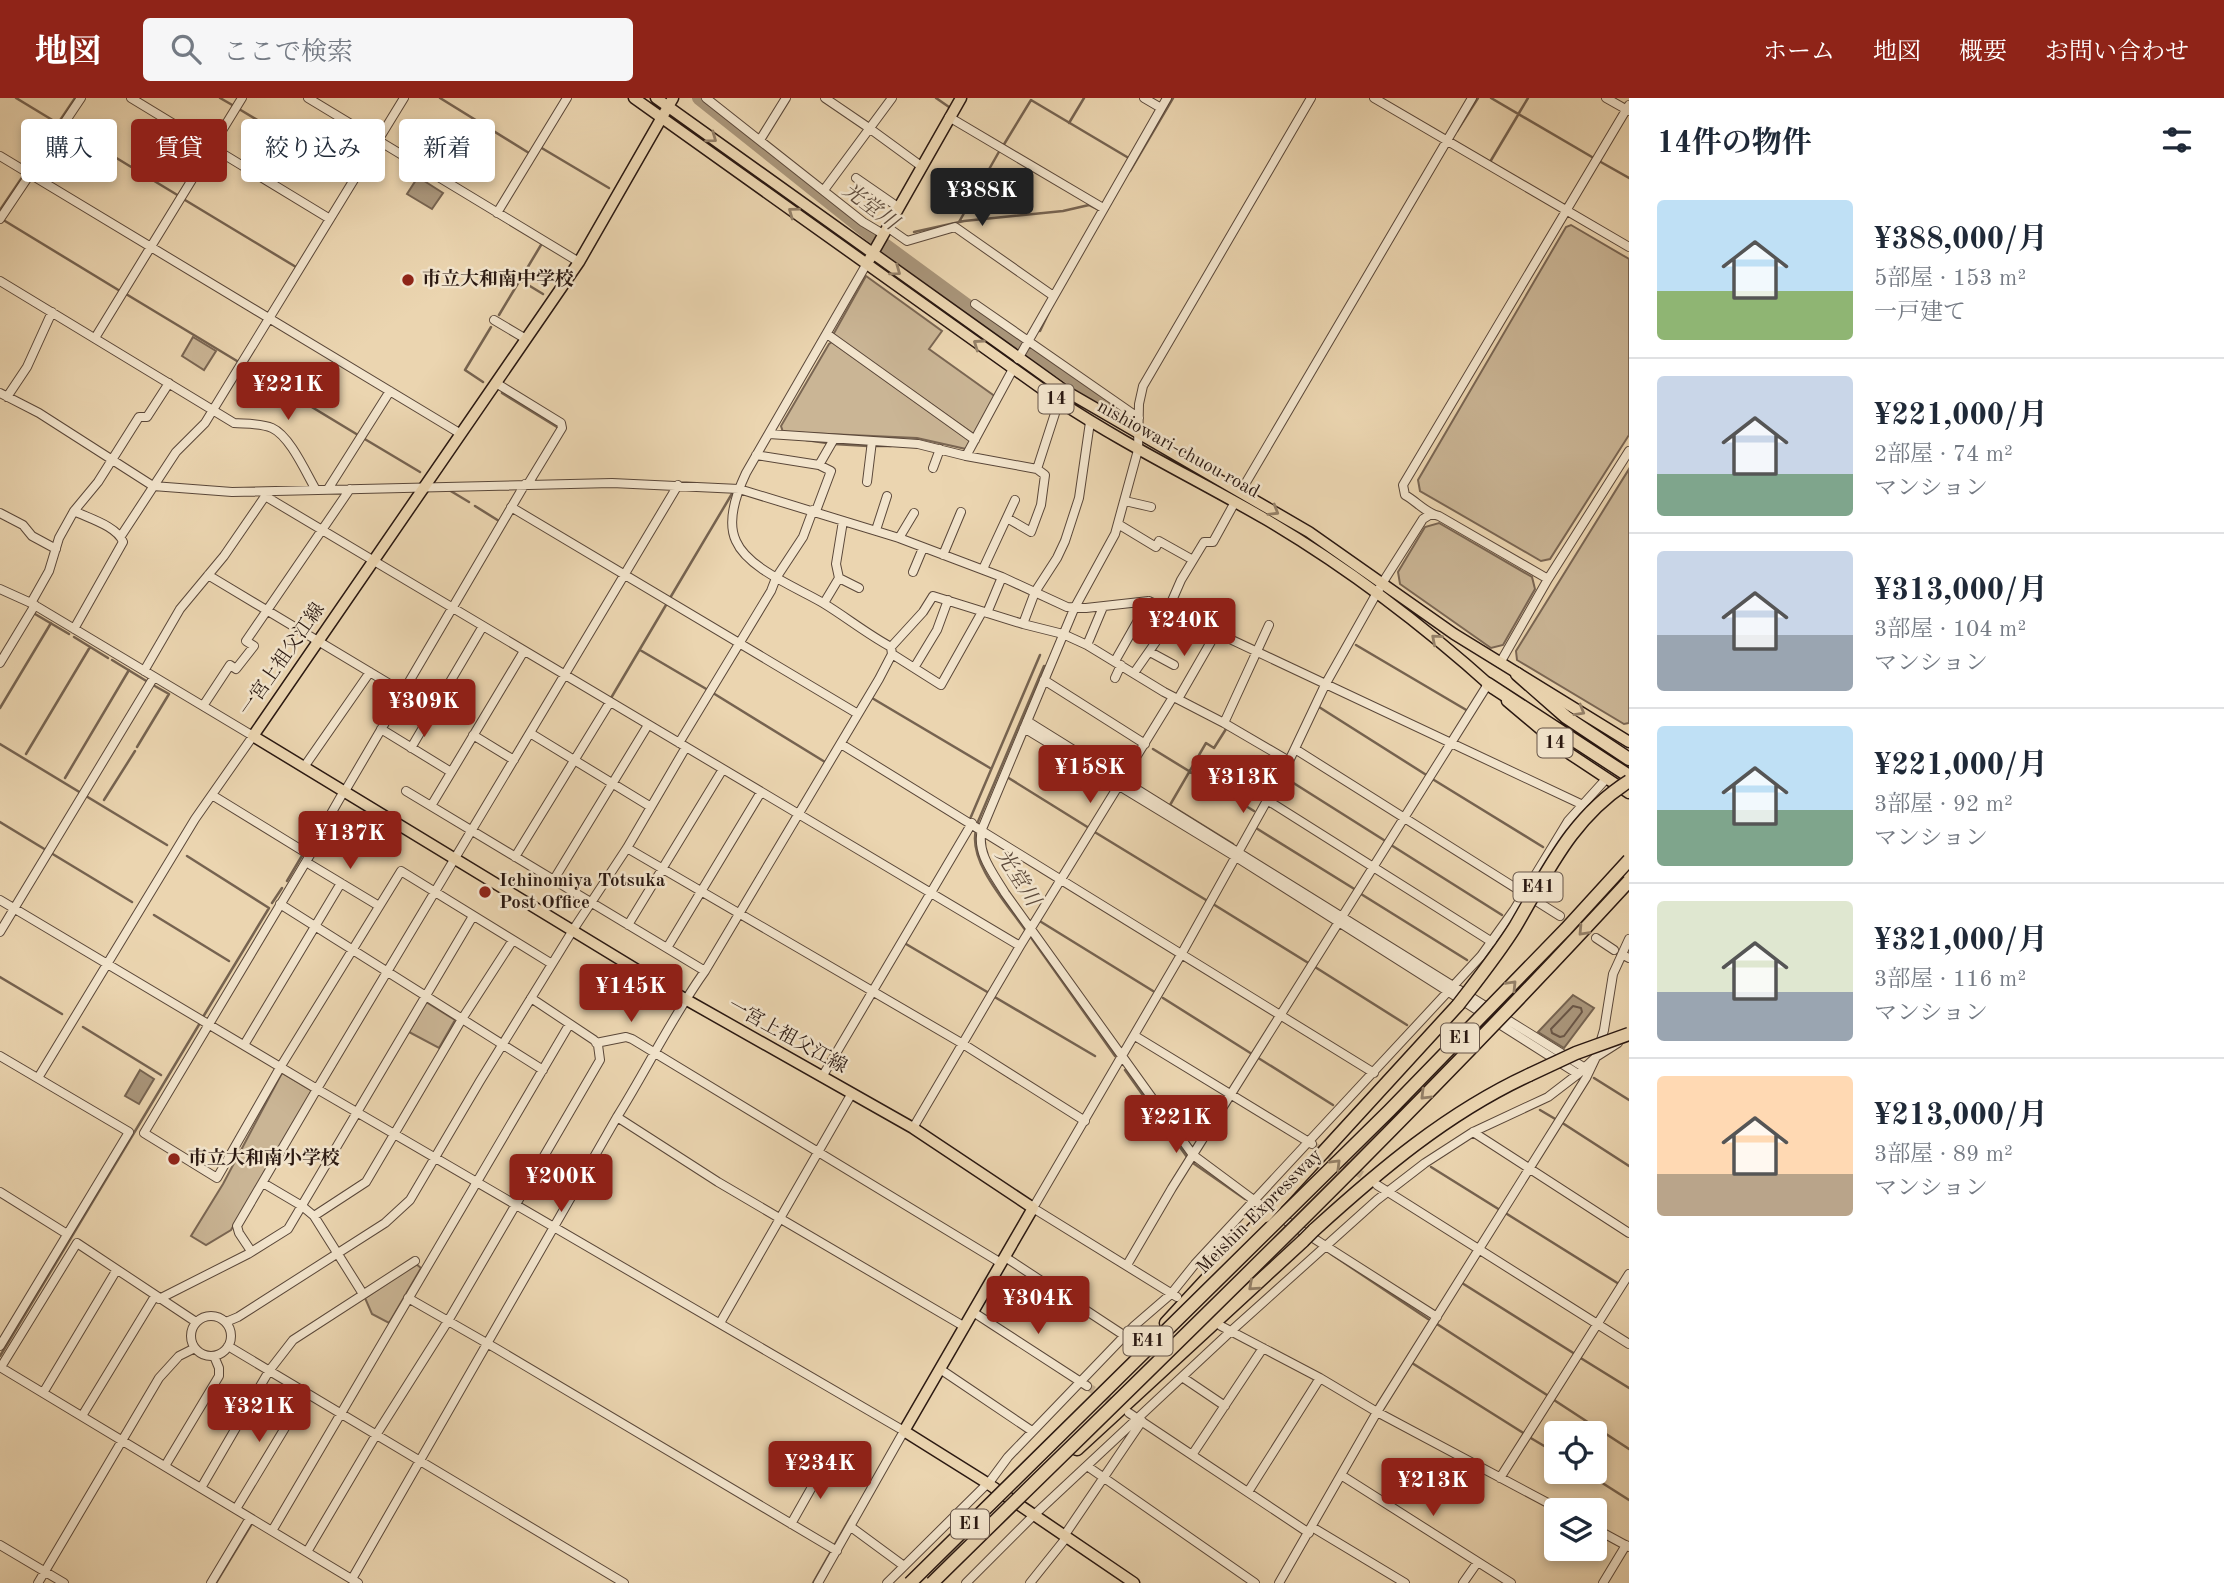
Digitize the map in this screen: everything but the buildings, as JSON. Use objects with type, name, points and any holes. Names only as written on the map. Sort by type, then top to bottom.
[{"type":"highway","points":[[1517,674],[1566,717],[1629,759]]},
{"type":"highway","points":[[1488,684],[1629,778]]},
{"type":"highway","name":"E41","points":[[904,1583],[1148,1342],[1458,1005],[1502,946],[1573,830],[1594,806],[1629,778]]},
{"type":"highway","name":"Meishin Expressway","points":[[910,1583],[1389,1111],[1566,929],[1629,860]]},
{"type":"highway","name":"Meishin Expressway","points":[[932,1583],[1400,1120],[1513,1006],[1629,881]]},
{"type":"highway","points":[[938,1583],[1152,1378],[1368,1181],[1419,1140],[1469,1107],[1529,1075],[1576,1053],[1629,1034]]},
{"type":"main road","name":"nishiowari-chuou road","points":[[634,98],[866,265],[1021,352],[1059,401],[1090,422],[1299,540],[1377,593],[1413,620],[1548,737],[1629,793]]},
{"type":"main road","name":"nishiowari-chuou road","points":[[656,98],[670,102],[880,239],[1088,406],[1309,532],[1454,634],[1629,742]]},
{"type":"main road","points":[[866,265],[961,98]]},
{"type":"main road","name":"一宮上祖父江線","points":[[670,102],[579,262],[253,736],[685,999],[913,1128],[1033,1208]]},
{"type":"main road","points":[[1033,1208],[904,1431],[987,1483],[1134,1583]]},
{"type":"street","points":[[67,119],[81,98]]},
{"type":"street","points":[[131,98],[166,119]]},
{"type":"street","points":[[227,122],[242,98]]},
{"type":"street","points":[[308,98],[342,119]]},
{"type":"street","points":[[385,129],[404,98]]},
{"type":"street","points":[[497,213],[565,101],[552,98]]},
{"type":"street","points":[[706,98],[824,190],[880,239],[907,241],[955,227],[1052,295]]},
{"type":"street","points":[[760,140],[786,98]]},
{"type":"street","points":[[825,98],[921,166]]},
{"type":"street","points":[[824,190],[892,98]]},
{"type":"street","points":[[1144,98],[1161,108]]},
{"type":"street","points":[[966,456],[1052,295],[1167,98]]},
{"type":"street","points":[[822,1077],[932,893],[977,826],[1026,724],[1074,609],[1118,524],[1138,450],[1143,386],[1311,98]]},
{"type":"street","points":[[1374,98],[1629,247]]},
{"type":"street","points":[[1241,491],[1472,98]]},
{"type":"street","points":[[1548,579],[1439,516],[1431,514],[1423,505],[1405,495],[1404,485],[1628,109],[1606,98]]},
{"type":"street","points":[[949,117],[1103,208]]},
{"type":"street","points":[[385,145],[579,262]]},
{"type":"street","points":[[0,156],[21,169]]},
{"type":"street","points":[[227,156],[330,219]]},
{"type":"street","points":[[856,178],[898,207]]},
{"type":"street","points":[[0,219],[25,182]]},
{"type":"street","points":[[43,182],[461,434]]},
{"type":"street","points":[[95,338],[191,182]]},
{"type":"street","points":[[121,536],[176,452],[205,423],[213,411],[353,182]]},
{"type":"street","points":[[866,265],[739,488],[733,524],[735,540],[752,560],[776,578],[824,603],[941,685],[985,612],[1002,577]]},
{"type":"street","points":[[0,281],[234,423],[275,429],[288,444],[316,490]]},
{"type":"street","points":[[975,303],[1021,352],[1139,418]]},
{"type":"street","points":[[52,312],[27,367],[4,395],[39,413],[153,486],[266,494],[328,489],[527,484],[612,483],[739,488],[899,538],[983,569],[1074,609],[1149,601],[1583,805]]},
{"type":"street","points":[[494,320],[526,339]]},
{"type":"street","points":[[827,334],[975,440]]},
{"type":"street","points":[[1,658],[33,604],[49,571],[55,549],[74,512],[139,417],[147,417],[169,383]]},
{"type":"street","points":[[496,383],[561,423],[562,428],[511,507],[344,791],[281,904],[203,1021],[144,1133],[217,1178],[281,1066],[401,871],[552,964]]},
{"type":"street","points":[[328,489],[390,391]]},
{"type":"street","points":[[1037,469],[1059,401]]},
{"type":"street","points":[[1023,624],[1035,592],[1065,541],[1079,498],[1090,422]]},
{"type":"street","points":[[769,434],[918,444],[1037,469],[1045,475],[1041,505],[1031,532],[1007,518]]},
{"type":"street","points":[[819,464],[834,439]]},
{"type":"street","points":[[867,482],[872,441]]},
{"type":"street","points":[[933,468],[940,449]]},
{"type":"street","points":[[1500,663],[1548,579],[1629,452]]},
{"type":"street","points":[[226,1322],[238,1317],[396,1215],[410,1200],[531,998],[627,848],[776,578],[803,537],[831,471],[819,464],[756,455]]},
{"type":"street","points":[[251,1251],[237,1226],[678,485]]},
{"type":"street","points":[[203,706],[230,664],[236,669],[254,646],[246,641],[350,489]]},
{"type":"street","points":[[266,494],[452,608],[1020,946]]},
{"type":"street","points":[[144,671],[180,609],[266,494]]},
{"type":"street","points":[[876,530],[887,496]]},
{"type":"street","points":[[983,569],[1015,500]]},
{"type":"street","points":[[1125,501],[1151,507]]},
{"type":"street","points":[[1134,673],[1169,623],[1164,619],[1181,580],[1204,542],[1213,542],[1235,502]]},
{"type":"street","points":[[511,507],[858,714]]},
{"type":"street","points":[[74,512],[121,536],[123,542],[74,629]]},
{"type":"street","points":[[943,555],[961,512]]},
{"type":"street","points":[[0,513],[23,525],[32,536],[55,549]]},
{"type":"street","points":[[899,538],[914,513]]},
{"type":"street","points":[[1174,1296],[1033,1208],[1122,1059],[1238,854],[1295,750],[1325,685],[1383,582],[1423,519],[1431,514]]},
{"type":"street","points":[[824,603],[839,578],[836,564],[843,522]]},
{"type":"street","points":[[1118,524],[1156,547],[1159,541],[1193,560]]},
{"type":"street","points":[[913,572],[923,548]]},
{"type":"street","points":[[208,575],[403,692]]},
{"type":"street","points":[[839,578],[859,588]]},
{"type":"street","points":[[0,589],[33,604],[253,736],[212,795],[38,1079]]},
{"type":"street","points":[[196,1322],[77,1243],[1,1367],[355,1581],[419,1460],[656,1054],[685,999],[705,971],[841,744],[891,650],[933,596],[1063,634],[1087,645],[1175,698],[1289,761]]},
{"type":"street","points":[[914,668],[937,630],[948,600]]},
{"type":"street","points":[[1115,678],[1118,663],[1149,601]]},
{"type":"street","points":[[1087,645],[1103,607]]},
{"type":"street","points":[[1165,629],[1182,636],[1185,619]]},
{"type":"street","points":[[1224,723],[1269,625]]},
{"type":"street","points":[[411,748],[483,626]]},
{"type":"street","points":[[913,1128],[1060,880],[1216,633]]},
{"type":"street","points":[[431,806],[524,651]]},
{"type":"street","points":[[1150,652],[1174,665]]},
{"type":"street","points":[[304,767],[370,673]]},
{"type":"street","points":[[0,932],[154,677]]},
{"type":"street","points":[[1044,680],[1145,744]]},
{"type":"street","points":[[1127,1265],[1488,684]]},
{"type":"street","points":[[516,857],[610,702]]},
{"type":"street","points":[[1026,724],[1238,854],[1581,1071]]},
{"type":"street","points":[[553,881],[648,725]]},
{"type":"street","points":[[381,729],[451,772]]},
{"type":"street","points":[[530,733],[651,807]]},
{"type":"street","points":[[473,735],[514,760]]},
{"type":"street","points":[[841,744],[1374,1073]]},
{"type":"street","points":[[1295,750],[1560,916]]},
{"type":"street","points":[[628,925],[723,769]]},
{"type":"street","points":[[887,1583],[987,1483],[1032,1432],[1083,1384],[1125,1336],[1174,1296],[1195,1264],[1312,1144],[1492,942],[1556,839],[1606,779]]},
{"type":"street","points":[[406,790],[705,971]]},
{"type":"street","points":[[667,948],[761,792]]},
{"type":"street","points":[[212,795],[379,906]]},
{"type":"street","points":[[1267,800],[1492,942]]},
{"type":"street","points":[[977,826],[983,857],[1005,893],[1193,1155],[1255,1201],[1437,1317]]},
{"type":"street","points":[[627,848],[963,1045],[1085,1121]]},
{"type":"street","points":[[244,1045],[341,883]]},
{"type":"street","points":[[0,900],[475,1182],[555,1226],[904,1431],[851,1527],[834,1550],[818,1583]]},
{"type":"street","points":[[281,904],[543,1070]]},
{"type":"street","points":[[82,1416],[157,1298],[251,1251],[288,1229],[473,916]]},
{"type":"street","points":[[1596,938],[1614,950]]},
{"type":"street","points":[[1279,1583],[1377,1412],[1586,1078],[1604,1030],[1613,974],[1629,939]]},
{"type":"street","points":[[314,1216],[361,1187],[513,940]]},
{"type":"street","points":[[307,1552],[448,1321],[600,1060],[601,1053],[596,1043],[531,998]]},
{"type":"street","points":[[272,1531],[569,1025]]},
{"type":"street","points":[[1135,1036],[1312,1144]]},
{"type":"street","points":[[596,1043],[626,1037],[1003,1260],[1125,1336]]},
{"type":"street","points":[[966,1583],[1033,1516],[1140,1420],[1230,1332],[1388,1191],[1473,1132],[1548,1097],[1596,1057],[1612,1046],[1629,1040]]},
{"type":"street","points":[[0,1346],[129,1132],[2,1061]]},
{"type":"street","points":[[720,1323],[852,1093]]},
{"type":"street","points":[[617,1117],[780,1218],[965,1327]]},
{"type":"street","points":[[1473,1132],[1629,1233]]},
{"type":"street","points":[[263,1183],[314,1216],[363,1294]]},
{"type":"street","points":[[1377,1185],[1629,1344]]},
{"type":"street","points":[[0,1192],[67,1234]]},
{"type":"street","points":[[201,1488],[269,1371],[293,1340],[415,1261]]},
{"type":"street","points":[[43,1393],[116,1271]]},
{"type":"street","points":[[1500,1478],[1629,1274]]},
{"type":"street","points":[[408,1298],[834,1550]]},
{"type":"street","points":[[973,1312],[1083,1384]]},
{"type":"street","points":[[208,1316],[215,1316],[226,1322],[231,1334],[228,1346],[214,1356],[203,1354],[195,1348],[191,1335],[196,1322],[208,1316]]},
{"type":"street","points":[[1221,1326],[1544,1501]]},
{"type":"street","points":[[228,1346],[624,1583]]},
{"type":"street","points":[[38,1583],[169,1365],[195,1348]]},
{"type":"street","points":[[1192,1455],[1263,1348]]},
{"type":"street","points":[[165,1466],[219,1377],[214,1356]]},
{"type":"street","points":[[940,1369],[1032,1432]]},
{"type":"street","points":[[1182,1377],[1225,1406]]},
{"type":"street","points":[[1248,1492],[1320,1378]]},
{"type":"street","points":[[236,1509],[306,1393]]},
{"type":"street","points":[[1129,1413],[1248,1492],[1405,1583]]},
{"type":"street","points":[[1030,1583],[1065,1537],[1140,1420]]},
{"type":"street","points":[[790,1524],[825,1464]]},
{"type":"street","points":[[1087,1466],[1255,1583]]},
{"type":"street","points":[[1341,1475],[1511,1583]]},
{"type":"street","points":[[211,1583],[250,1518]]},
{"type":"street","points":[[851,1527],[904,1566]]},
{"type":"street","points":[[1603,1583],[1626,1545],[1629,1534]]},
{"type":"street","points":[[1607,1535],[1626,1545]]},
{"type":"street","points":[[0,1545],[64,1583]]},
{"type":"street","points":[[1463,1583],[1477,1563]]},
{"type":"shaded area","points":[[1571,225],[1629,259],[1629,435],[1550,559],[1541,561],[1420,491],[1418,480],[1566,227]]},
{"type":"shaded area","points":[[866,276],[942,331],[929,349],[996,397],[975,435],[833,335]]},
{"type":"shaded area","points":[[193,337],[216,351],[204,370],[182,356]]},
{"type":"shaded area","points":[[832,342],[969,440],[966,449],[917,438],[783,432],[781,426]]},
{"type":"shaded area","points":[[1629,469],[1629,723],[1624,724],[1517,660],[1516,651]]},
{"type":"shaded area","points":[[1439,523],[1532,577],[1535,589],[1503,645],[1491,648],[1400,584],[1398,572],[1425,527]]},
{"type":"shaded area","points":[[426,1002],[455,1020],[439,1048],[409,1032]]},
{"type":"shaded area","points":[[282,1073],[312,1091],[231,1230],[206,1245],[191,1236],[223,1184]]},
{"type":"shaded area","points":[[416,1264],[421,1268],[389,1323],[372,1314],[365,1298]]},
{"type":"water","points":[[415,182],[426,182],[443,193],[432,209],[407,194]]},
{"type":"water","points":[[1573,995],[1594,1008],[1564,1048],[1538,1032]]},
{"type":"water","points":[[140,1070],[154,1079],[139,1104],[125,1096]]},
{"type":"waterway","points":[[16,98],[51,119]]},
{"type":"waterway","points":[[61,119],[75,98]]},
{"type":"waterway","points":[[220,98],[234,106]]},
{"type":"waterway","points":[[440,98],[529,153]]},
{"type":"waterway","name":"光堂川","points":[[699,98],[867,232],[1003,332],[1124,414]]},
{"type":"waterway","points":[[936,98],[949,107]]},
{"type":"waterway","points":[[1069,123],[1084,98]]},
{"type":"waterway","points":[[1130,171],[1173,98]]},
{"type":"waterway","points":[[1457,131],[1478,98]]},
{"type":"waterway","points":[[1491,98],[1592,157]]},
{"type":"waterway","points":[[1519,113],[1528,98]]},
{"type":"waterway","points":[[1001,145],[1003,146],[1031,100],[1127,157]]},
{"type":"waterway","points":[[239,109],[256,119]]},
{"type":"waterway","points":[[1490,162],[1518,115]]},
{"type":"waterway","points":[[540,147],[609,188]]},
{"type":"waterway","points":[[959,222],[1000,150]]},
{"type":"waterway","points":[[117,158],[179,196]]},
{"type":"waterway","points":[[1599,161],[1629,178]]},
{"type":"waterway","points":[[0,210],[21,179]]},
{"type":"waterway","points":[[185,200],[296,267]]},
{"type":"waterway","points":[[914,232],[964,221],[1063,211],[1089,205],[1097,209]]},
{"type":"waterway","points":[[5,221],[120,291]]},
{"type":"waterway","points":[[499,315],[541,245]]},
{"type":"waterway","points":[[520,280],[543,294]]},
{"type":"waterway","points":[[126,294],[237,361]]},
{"type":"waterway","points":[[1040,331],[1050,310]]},
{"type":"waterway","points":[[483,382],[465,370],[491,327]]},
{"type":"waterway","points":[[244,366],[358,435]]},
{"type":"waterway","points":[[502,393],[557,427]]},
{"type":"waterway","points":[[363,438],[420,472]]},
{"type":"waterway","points":[[806,440],[827,443]]},
{"type":"waterway","points":[[834,444],[868,446]]},
{"type":"waterway","points":[[876,446],[891,446]]},
{"type":"waterway","points":[[449,490],[469,502]]},
{"type":"waterway","points":[[670,598],[733,492]]},
{"type":"waterway","points":[[475,506],[499,521]]},
{"type":"waterway","points":[[611,698],[666,605]]},
{"type":"waterway","points":[[35,614],[69,634]]},
{"type":"waterway","points":[[0,708],[51,623]]},
{"type":"waterway","points":[[74,637],[108,658]]},
{"type":"waterway","points":[[1356,645],[1468,711]]},
{"type":"waterway","points":[[26,754],[90,647]]},
{"type":"waterway","points":[[640,650],[708,690]]},
{"type":"waterway","points":[[970,819],[1040,655]]},
{"type":"waterway","points":[[112,660],[148,682]]},
{"type":"waterway","name":"光堂川","points":[[977,824],[1044,666]]},
{"type":"waterway","points":[[65,778],[129,670]]},
{"type":"waterway","points":[[137,747],[169,694],[153,685]]},
{"type":"waterway","points":[[713,693],[825,762]]},
{"type":"waterway","points":[[872,698],[990,768]]},
{"type":"waterway","points":[[1319,707],[1428,776]]},
{"type":"waterway","points":[[1226,729],[1214,748],[1206,743],[1170,805],[1233,844]]},
{"type":"waterway","points":[[0,744],[167,845]]},
{"type":"waterway","points":[[1153,749],[1254,811]]},
{"type":"waterway","points":[[104,800],[135,751]]},
{"type":"waterway","points":[[1007,777],[1089,828]]},
{"type":"waterway","points":[[1284,777],[1387,842]]},
{"type":"waterway","points":[[1434,780],[1543,847]]},
{"type":"waterway","points":[[0,822],[46,850]]},
{"type":"waterway","points":[[1256,828],[1356,890]]},
{"type":"waterway","name":"光堂川","points":[[976,830],[975,842],[984,869],[1026,931]]},
{"type":"waterway","points":[[1093,831],[1206,900]]},
{"type":"waterway","points":[[1391,845],[1502,915]]},
{"type":"waterway","points":[[51,853],[132,902]]},
{"type":"waterway","points":[[287,881],[303,854]]},
{"type":"waterway","points":[[187,856],[269,908],[203,1017]]},
{"type":"waterway","points":[[272,903],[282,888]]},
{"type":"waterway","points":[[1361,894],[1467,960]]},
{"type":"waterway","points":[[1213,904],[1310,964]]},
{"type":"waterway","points":[[154,915],[229,961]]},
{"type":"waterway","points":[[1038,920],[1153,991]]},
{"type":"waterway","name":"光堂川","points":[[1030,936],[1115,1056]]},
{"type":"waterway","points":[[906,944],[989,993]]},
{"type":"waterway","points":[[1315,967],[1407,1025]]},
{"type":"waterway","points":[[0,977],[62,1014]]},
{"type":"waterway","points":[[993,996],[1095,1056]]},
{"type":"waterway","points":[[1163,998],[1333,1105]]},
{"type":"waterway","points":[[0,1356],[200,1023]]},
{"type":"waterway","points":[[83,1027],[161,1075]]},
{"type":"waterway","points":[[1125,1070],[1187,1157]]},
{"type":"waterway","points":[[1594,1078],[1629,1100]]},
{"type":"waterway","points":[[1540,1110],[1557,1120]]},
{"type":"waterway","points":[[1564,1124],[1629,1166]]},
{"type":"waterway","points":[[1193,1163],[1245,1199]]},
{"type":"waterway","points":[[1431,1167],[1500,1210]]},
{"type":"waterway","points":[[1507,1214],[1619,1284]]},
{"type":"waterway","points":[[1331,1254],[1428,1319]]},
{"type":"waterway","points":[[1462,1283],[1575,1354]]},
{"type":"waterway","points":[[1437,1324],[1547,1395]]},
{"type":"waterway","points":[[1579,1357],[1629,1388]]},
{"type":"waterway","points":[[1412,1363],[1525,1434]]},
{"type":"waterway","points":[[1554,1400],[1629,1449]]},
{"type":"waterway","points":[[1529,1437],[1544,1446]]},
{"type":"waterway","points":[[1604,1484],[1629,1500]]},
{"type":"waterway","points":[[813,1583],[851,1516]]},
{"type":"waterway","points":[[216,1583],[251,1525]]},
{"type":"tunnel","points":[[1314,1146],[1372,1181]]},
{"type":"tunnel","points":[[1087,1386],[1118,1406]]},
{"type":"place","name":"市立大和南中学校","points":[[408,280]]},
{"type":"place","name":"Ichinomiya Totsuka Post Office","points":[[485,892]]},
{"type":"place","name":"市立大和南小学校","points":[[174,1159]]}]
